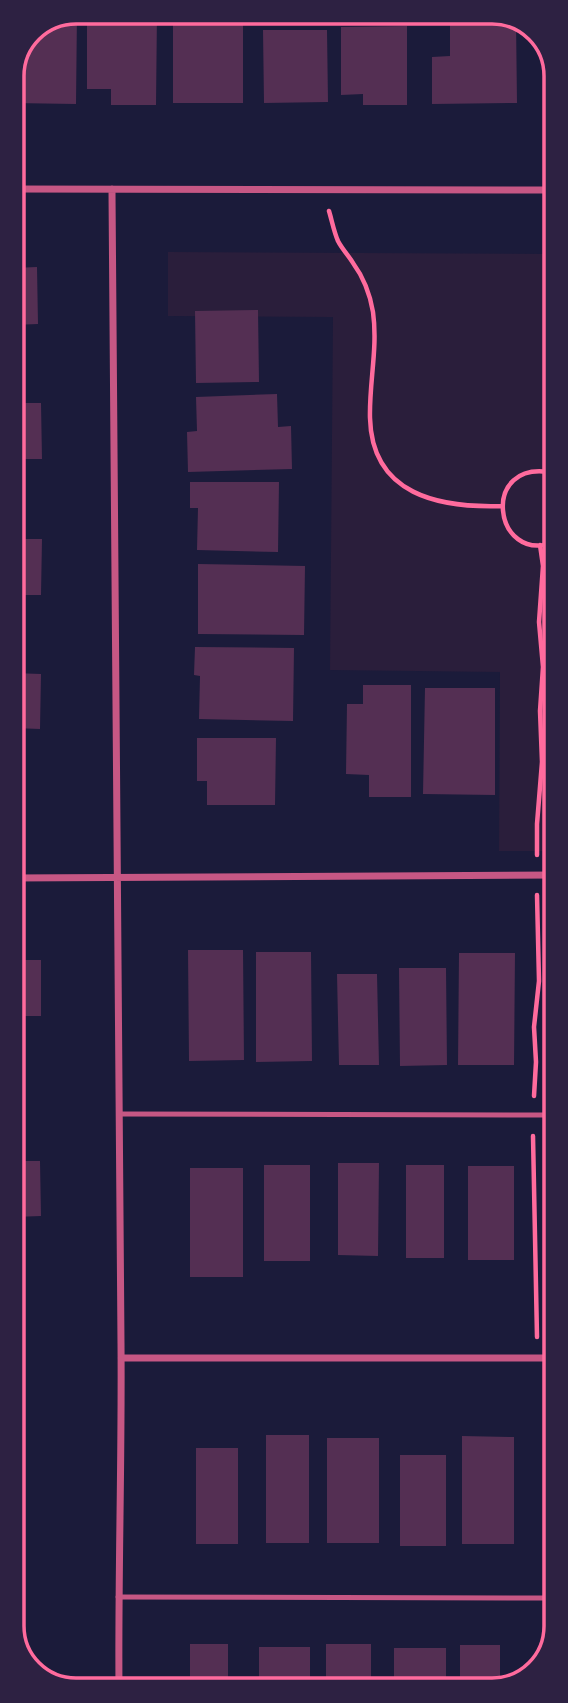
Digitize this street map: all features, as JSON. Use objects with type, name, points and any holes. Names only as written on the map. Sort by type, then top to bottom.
[{"type":"street","points":[[24,189],[544,190]]},
{"type":"street","points":[[112,189],[121,1358],[119,1678]]},
{"type":"street","points":[[24,878],[544,876]]},
{"type":"street","points":[[121,1358],[544,1357]]},
{"type":"lane","points":[[119,1114],[544,1115]]},
{"type":"lane","points":[[118,1597],[544,1598]]},
{"type":"path","points":[[323,190],[339,244],[363,278],[370,295],[375,332],[371,425],[374,449],[382,465],[409,491],[425,498],[484,507],[502,506]]},
{"type":"path","points":[[544,471],[530,471],[519,476],[510,484],[502,506],[503,517],[515,536],[525,542],[544,544]]},
{"type":"path","points":[[537,1357],[534,1027],[539,981],[537,824],[542,762],[540,711],[543,667],[539,622],[543,566],[540,545]]},
{"type":"shaded area","points":[[168,252],[544,254],[544,851],[499,851],[500,672],[330,670],[333,317],[168,316]]},
{"type":"building","points":[[77,24],[76,104],[24,103],[24,76],[28,57],[40,40],[57,28]]},
{"type":"building","points":[[87,24],[157,24],[156,105],[111,105],[111,89],[87,89]]},
{"type":"building","points":[[173,24],[243,24],[243,103],[173,103]]},
{"type":"building","points":[[450,25],[502,25],[516,30],[517,103],[432,104],[432,57],[450,56]]},
{"type":"building","points":[[407,26],[407,105],[363,105],[363,94],[341,95],[341,27]]},
{"type":"building","points":[[263,30],[327,30],[328,102],[264,103]]},
{"type":"building","points":[[37,267],[38,324],[24,325],[24,268]]},
{"type":"building","points":[[258,310],[259,382],[196,383],[195,311]]},
{"type":"building","points":[[277,394],[278,427],[291,426],[292,469],[188,472],[187,432],[197,431],[196,397]]},
{"type":"building","points":[[24,403],[41,403],[42,459],[24,459]]},
{"type":"building","points":[[190,482],[279,482],[278,552],[197,550],[198,508],[190,508]]},
{"type":"building","points":[[24,539],[42,539],[41,595],[24,595]]},
{"type":"building","points":[[198,564],[305,566],[304,635],[198,634]]},
{"type":"building","points":[[195,647],[294,648],[293,721],[199,719],[200,676],[194,675]]},
{"type":"building","points":[[24,673],[41,674],[40,729],[24,728]]},
{"type":"building","points":[[363,685],[411,685],[411,797],[369,797],[369,775],[346,774],[347,704],[363,704]]},
{"type":"building","points":[[425,688],[495,688],[495,795],[423,794]]},
{"type":"building","points":[[197,738],[276,738],[275,805],[207,805],[207,781],[197,781]]},
{"type":"building","points":[[188,950],[243,950],[244,1060],[189,1061]]},
{"type":"building","points":[[256,952],[311,952],[312,1061],[256,1062]]},
{"type":"building","points":[[459,953],[515,953],[514,1065],[458,1065]]},
{"type":"building","points":[[24,960],[41,960],[41,1016],[24,1016]]},
{"type":"building","points":[[399,968],[446,968],[447,1065],[400,1066]]},
{"type":"building","points":[[337,974],[377,974],[379,1065],[339,1065]]},
{"type":"building","points":[[24,1161],[40,1161],[41,1216],[24,1217]]},
{"type":"building","points":[[338,1163],[379,1163],[378,1256],[338,1255]]},
{"type":"building","points":[[264,1165],[310,1165],[310,1261],[264,1261]]},
{"type":"building","points":[[406,1165],[444,1165],[444,1258],[406,1258]]},
{"type":"building","points":[[468,1166],[514,1166],[514,1260],[468,1260]]},
{"type":"building","points":[[190,1168],[243,1168],[243,1277],[190,1277]]},
{"type":"building","points":[[266,1435],[309,1435],[309,1543],[266,1543]]},
{"type":"building","points":[[462,1436],[514,1437],[514,1544],[462,1544]]},
{"type":"building","points":[[327,1438],[379,1438],[379,1543],[327,1543]]},
{"type":"building","points":[[196,1448],[238,1448],[238,1544],[196,1544]]},
{"type":"building","points":[[400,1455],[446,1455],[446,1546],[400,1546]]},
{"type":"building","points":[[190,1644],[228,1644],[228,1678],[190,1678]]},
{"type":"building","points":[[326,1644],[371,1644],[371,1678],[326,1678]]},
{"type":"building","points":[[460,1645],[500,1645],[500,1677],[460,1678]]},
{"type":"building","points":[[259,1647],[310,1647],[310,1678],[259,1678]]},
{"type":"building","points":[[394,1648],[446,1648],[446,1678],[394,1678]]}]
